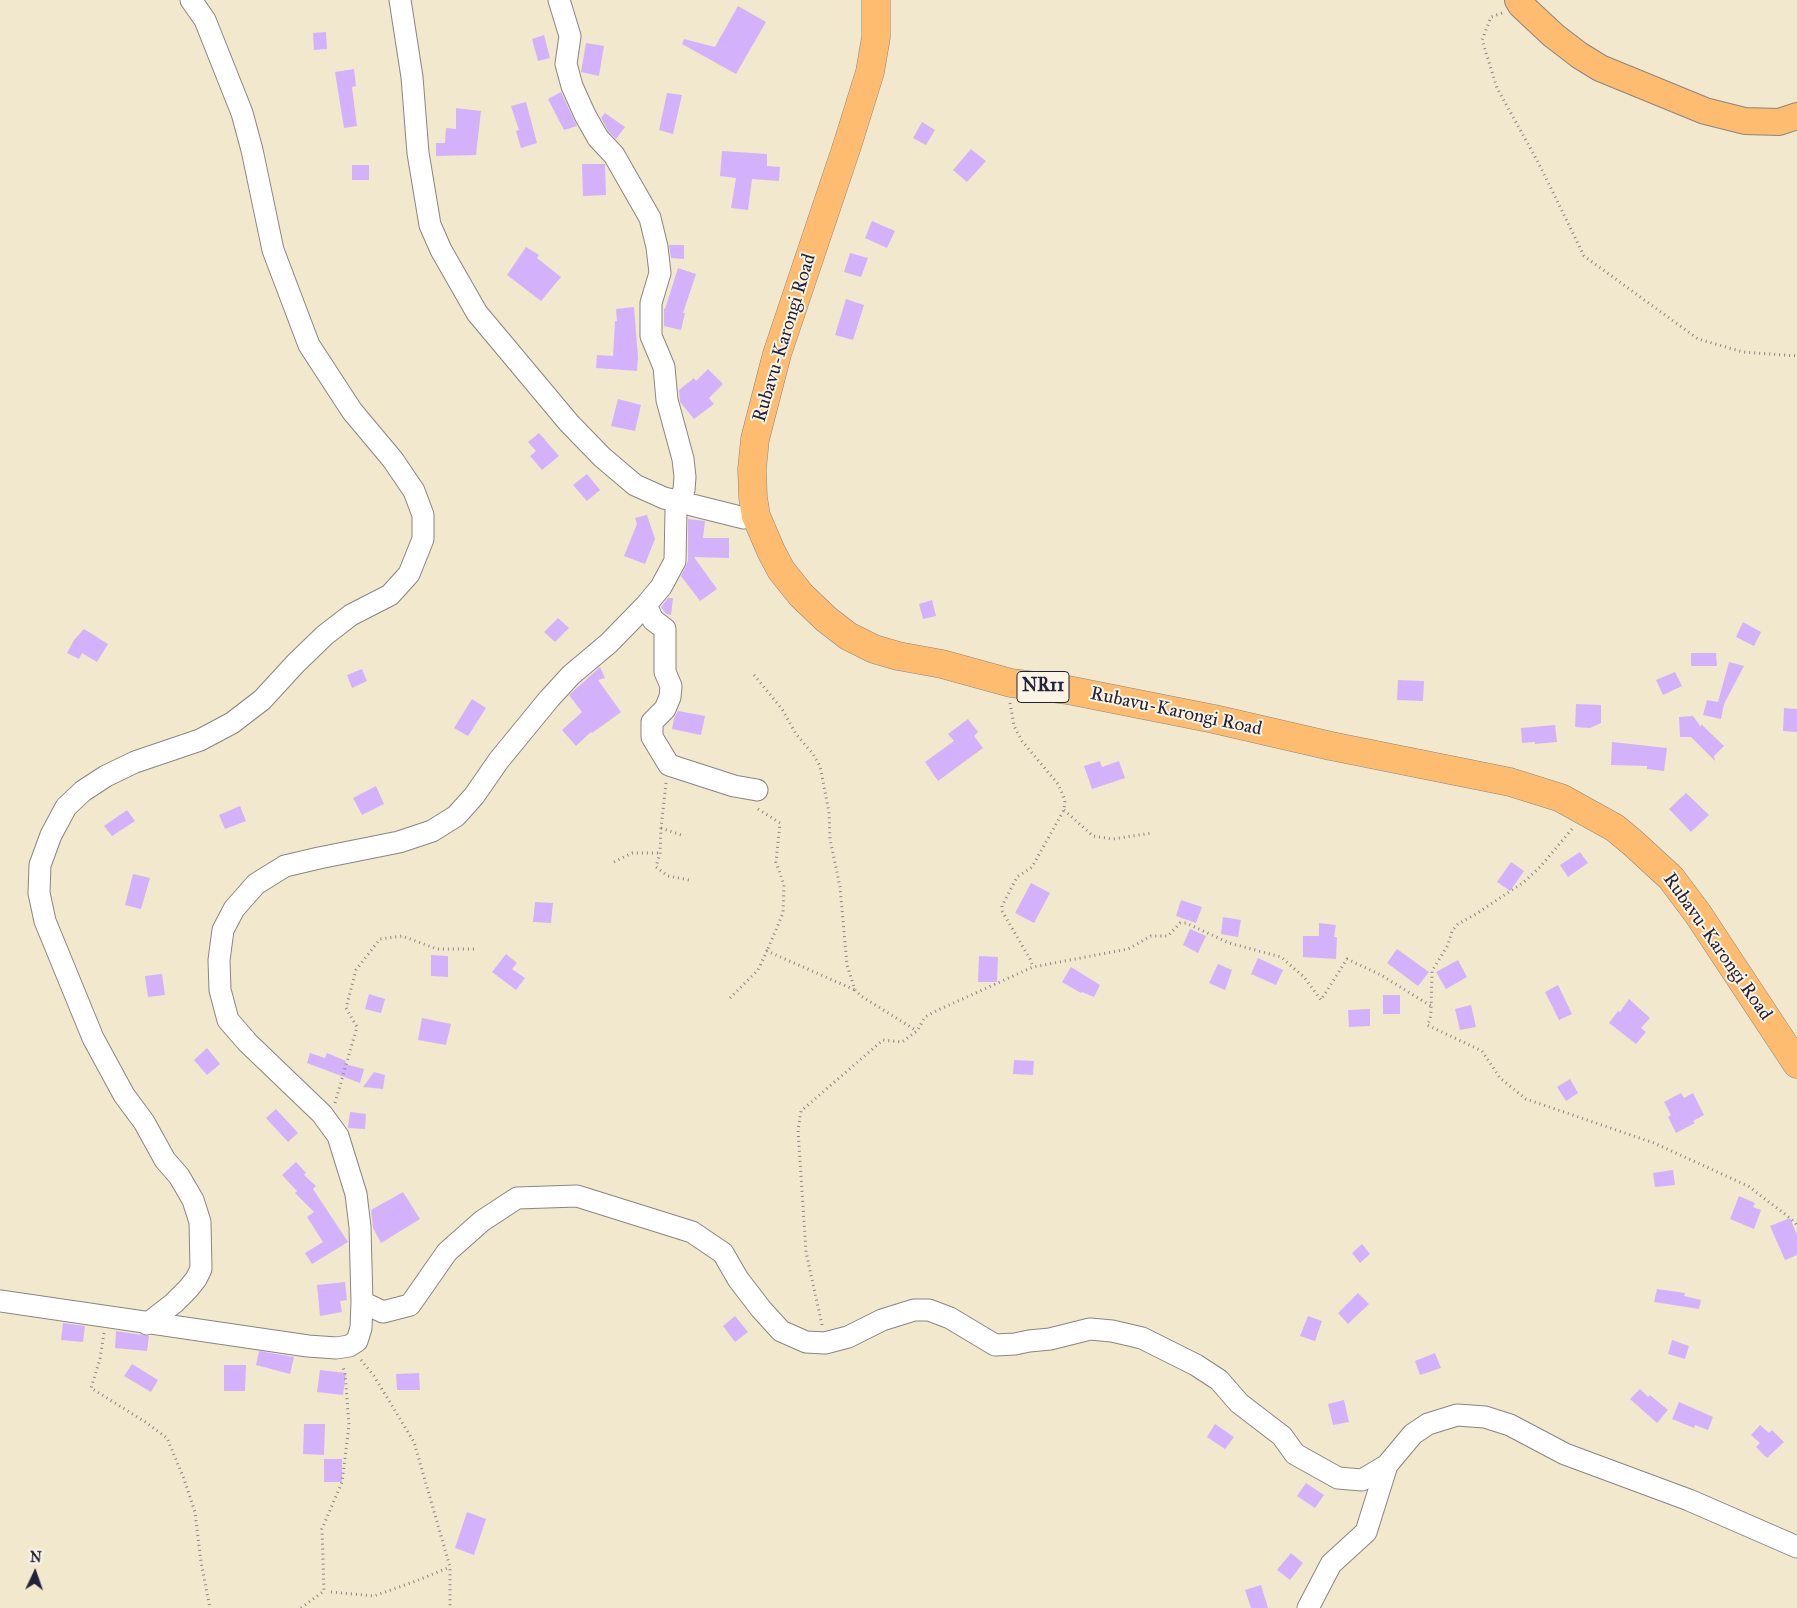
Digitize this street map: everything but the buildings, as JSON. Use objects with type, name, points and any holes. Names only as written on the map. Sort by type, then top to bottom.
[{"type":"highway","name":"Rubavu-Karongi Road","points":[[876,0],[876,37],[870,72],[777,354],[755,439],[752,469],[756,516],[781,570],[801,595],[826,619],[848,636],[874,649],[890,654],[942,664],[1011,683],[1068,690],[1144,704],[1331,746],[1510,782],[1560,798],[1615,828],[1671,878],[1698,914],[1797,1064]]},
{"type":"main road","points":[[1520,3],[1553,35],[1600,68],[1705,111],[1745,121],[1779,122],[1797,116]]},
{"type":"street","points":[[147,1324],[174,1303],[196,1280],[201,1269],[200,1222],[193,1200],[179,1176],[165,1160],[144,1122],[124,1095],[93,1038],[45,921],[39,893],[40,865],[51,835],[66,807],[84,791],[106,776],[135,762],[200,740],[232,723],[262,700],[325,634],[351,616],[390,595],[409,574],[423,539],[423,516],[414,491],[393,460],[352,411],[309,345],[273,250],[252,150],[242,113],[205,20],[191,0]]},
{"type":"street","points":[[400,0],[412,77],[418,152],[430,225],[457,280],[477,312],[569,423],[602,457],[635,485],[664,498],[744,518],[756,516]]},
{"type":"street","points":[[0,1301],[147,1324],[308,1346],[343,1347],[357,1341],[361,1328],[362,1302],[360,1226],[356,1194],[338,1136],[322,1114],[248,1043],[228,1020],[220,990],[219,960],[223,930],[234,909],[256,884],[285,866],[399,842],[432,831],[456,816],[474,796],[498,760],[554,693],[571,675],[633,620],[646,605],[661,587],[675,561],[676,510],[684,490],[683,459],[666,400],[664,367],[651,336],[651,303],[660,272],[657,247],[650,218],[614,155],[598,138],[572,86],[566,64],[570,36],[560,0]]},
{"type":"street","points":[[646,605],[652,620],[665,630],[665,672],[671,686],[670,697],[665,709],[652,722],[652,737],[668,765],[734,786],[757,790]]},
{"type":"street","points":[[362,1302],[383,1312],[410,1305],[447,1252],[482,1221],[517,1198],[577,1196],[692,1232],[723,1253],[744,1287],[781,1331],[806,1342],[825,1343],[848,1337],[882,1320],[914,1310],[929,1310],[950,1318],[995,1344],[1015,1344],[1050,1339],[1090,1329],[1112,1331],[1142,1338],[1196,1365],[1219,1380],[1239,1403],[1282,1436],[1295,1454],[1338,1478],[1362,1480],[1387,1464],[1413,1434],[1428,1424],[1457,1415],[1485,1416],[1510,1425],[1565,1454],[1688,1500],[1797,1547]]},
{"type":"street","points":[[1308,1608],[1331,1564],[1366,1532],[1387,1464]]},
{"type":"path","points":[[1520,3],[1491,17],[1482,40],[1497,88],[1539,164],[1584,256],[1698,339],[1744,352],[1797,356]]},
{"type":"path","points":[[754,675],[782,709],[796,734],[813,754],[820,766],[829,812],[830,840],[840,887],[847,965],[855,990]]},
{"type":"path","points":[[1011,683],[1009,706],[1014,726],[1022,740],[1058,784],[1065,800],[1064,810],[1032,868],[1017,876],[1002,906],[1002,911],[1033,967]]},
{"type":"path","points":[[668,765],[660,828],[660,853],[656,867],[668,876],[689,880]]},
{"type":"path","points":[[730,998],[758,970],[783,913],[784,885],[776,862],[780,823],[751,804],[757,790]]},
{"type":"path","points":[[1064,810],[1092,836],[1113,839],[1152,833]]},
{"type":"path","points":[[1586,811],[1541,866],[1524,882],[1458,924],[1452,931],[1448,945],[1432,971],[1430,1020],[1427,1025],[1482,1051],[1500,1078],[1526,1098],[1654,1143],[1748,1186],[1790,1218],[1797,1226]]},
{"type":"path","points":[[660,828],[681,836]]},
{"type":"path","points":[[614,862],[632,853],[660,853]]},
{"type":"path","points":[[825,1343],[818,1301],[806,1252],[798,1130],[802,1111],[883,1040],[902,1042],[917,1031],[925,1018],[1033,967],[1066,959],[1088,957],[1128,949],[1151,936],[1168,936],[1180,923],[1229,943],[1281,956],[1304,977],[1321,1000],[1347,959],[1381,975],[1431,1006]]},
{"type":"path","points":[[338,1136],[335,1103],[357,1027],[346,1008],[356,970],[380,939],[402,936],[437,948],[475,949]]},
{"type":"path","points":[[767,951],[855,990],[861,996],[917,1031]]},
{"type":"path","points":[[107,1317],[100,1359],[90,1388],[147,1423],[167,1438],[195,1512],[201,1562],[210,1608]]},
{"type":"path","points":[[343,1347],[374,1376],[414,1442],[450,1567],[450,1608]]},
{"type":"path","points":[[301,1608],[324,1591],[322,1529],[342,1482],[349,1425],[343,1347]]},
{"type":"path","points":[[331,1592],[374,1596],[416,1582],[450,1567]]}]
